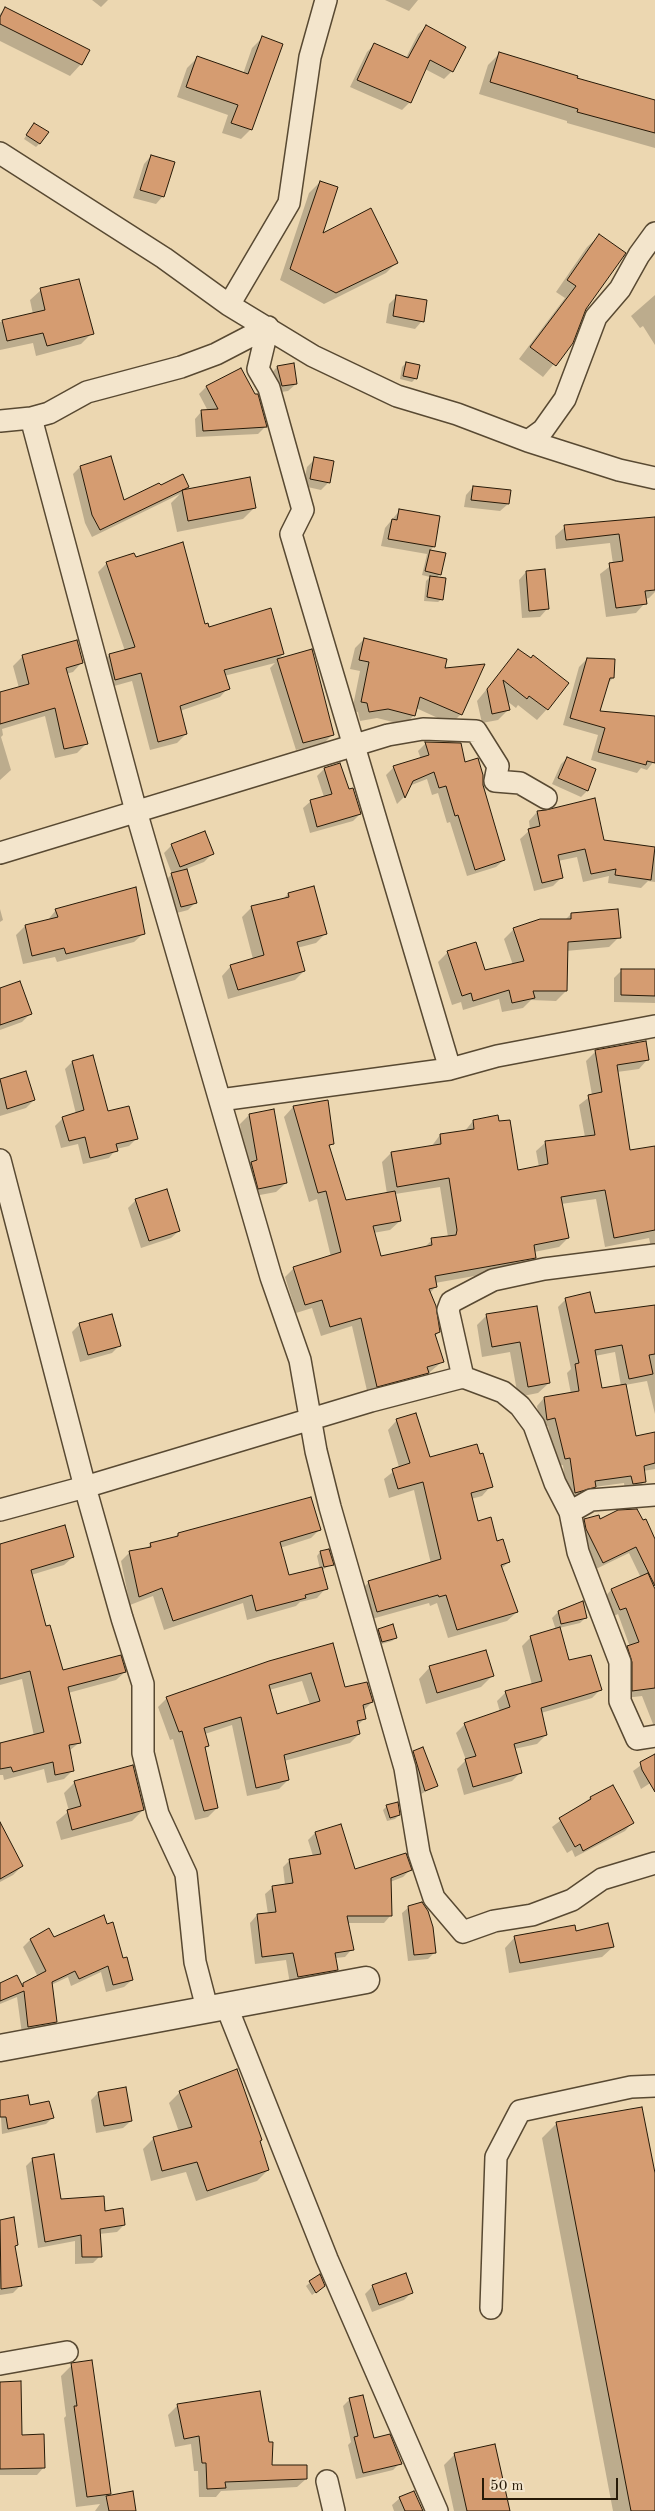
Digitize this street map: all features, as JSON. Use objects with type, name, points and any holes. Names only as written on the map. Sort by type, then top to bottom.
[{"type":"street","points":[[229,305],[289,203],[310,57],[326,0]]},
{"type":"street","points":[[0,153],[164,258],[229,305],[313,356],[397,396],[457,414],[528,441],[619,470],[655,478]]},
{"type":"street","points":[[528,441],[542,430],[565,399],[596,317],[620,290],[639,255],[655,233]]},
{"type":"street","points":[[0,421],[31,418],[49,413],[87,392],[182,367],[216,354],[268,327]]},
{"type":"street","points":[[268,327],[258,369],[269,388],[302,510],[291,534],[450,1069]]},
{"type":"street","points":[[31,418],[136,811],[271,1277],[300,1360],[316,1451],[330,1507],[405,1768],[423,1868],[438,1904],[463,1932],[494,1921],[532,1915],[572,1900],[602,1879],[655,1863]]},
{"type":"street","points":[[0,853],[388,735],[423,729],[442,732],[476,731],[498,766],[495,781],[520,783],[546,798]]},
{"type":"street","points":[[220,1100],[450,1069],[497,1056],[655,1026]]},
{"type":"street","points":[[0,1160],[85,1487],[122,1618],[143,1684],[143,1753],[158,1814],[186,1874],[195,1962],[217,2006],[437,2511]]},
{"type":"street","points":[[463,1377],[448,1310],[451,1302],[493,1280],[544,1269],[655,1255]]},
{"type":"street","points":[[0,1510],[85,1487],[371,1401],[463,1377],[503,1392],[520,1406],[534,1426],[555,1483],[570,1512],[578,1552],[620,1662],[620,1701],[637,1738],[655,1736]]},
{"type":"street","points":[[570,1512],[591,1500],[655,1494]]},
{"type":"street","points":[[0,2048],[217,2006],[366,1980]]},
{"type":"street","points":[[491,2308],[496,2157],[520,2111],[631,2087],[655,2086]]},
{"type":"street","points":[[0,2364],[67,2352]]},
{"type":"street","points":[[327,2481],[334,2511]]},
{"type":"building","points":[[5,7],[90,50],[82,65],[0,24],[0,17]]},
{"type":"building","points":[[426,25],[466,47],[453,72],[430,60],[411,103],[357,80],[374,43],[408,58]]},
{"type":"building","points":[[262,36],[283,44],[252,130],[231,123],[238,105],[186,87],[197,56],[248,74]]},
{"type":"building","points":[[499,52],[578,76],[577,78],[655,100],[655,133],[577,112],[578,109],[490,82]]},
{"type":"building","points":[[34,123],[49,132],[40,144],[26,135]]},
{"type":"building","points":[[151,155],[175,162],[164,197],[140,190]]},
{"type":"building","points":[[320,181],[338,187],[323,233],[371,208],[398,263],[336,293],[290,269]]},
{"type":"building","points":[[599,234],[626,253],[586,309],[573,343],[556,366],[530,347],[576,286],[567,280]]},
{"type":"building","points":[[79,279],[94,334],[47,346],[43,333],[7,341],[2,320],[45,310],[40,288]]},
{"type":"building","points":[[396,295],[427,300],[424,322],[393,316]]},
{"type":"building","points":[[406,362],[420,365],[417,379],[403,376]]},
{"type":"building","points":[[294,363],[297,384],[282,386],[277,366]]},
{"type":"building","points":[[241,368],[255,394],[258,394],[267,427],[203,431],[201,410],[218,409],[206,386]]},
{"type":"building","points":[[111,456],[124,500],[183,474],[189,487],[100,530],[92,515],[80,466]]},
{"type":"building","points":[[314,457],[334,461],[330,483],[310,479]]},
{"type":"building","points":[[250,477],[256,508],[188,521],[182,490]]},
{"type":"building","points":[[473,486],[511,490],[509,504],[471,500]]},
{"type":"building","points":[[399,509],[440,516],[435,547],[388,539],[392,519],[397,520]]},
{"type":"building","points":[[655,517],[655,590],[645,591],[647,604],[616,608],[609,563],[623,561],[619,534],[566,540],[564,525]]},
{"type":"building","points":[[183,542],[205,624],[208,623],[209,627],[271,608],[284,654],[224,670],[230,689],[180,706],[187,734],[158,742],[141,673],[115,680],[109,654],[135,647],[106,562],[134,553],[136,557]]},
{"type":"building","points":[[430,550],[446,553],[441,575],[425,571]]},
{"type":"building","points":[[545,569],[549,609],[529,611],[526,571]]},
{"type":"building","points":[[430,576],[446,578],[443,600],[427,597]]},
{"type":"building","points":[[364,638],[447,659],[445,668],[485,664],[462,715],[420,697],[415,716],[388,709],[369,712],[367,703],[361,702],[369,662],[359,660]]},
{"type":"building","points":[[77,640],[83,663],[66,668],[88,744],[64,749],[55,708],[0,724],[0,692],[29,684],[22,655]]},
{"type":"building","points":[[312,649],[334,735],[303,743],[277,659]]},
{"type":"building","points":[[518,649],[531,658],[533,655],[569,683],[548,710],[529,696],[527,699],[503,680],[510,710],[492,714],[487,689]]},
{"type":"building","points":[[587,658],[615,659],[614,678],[610,678],[600,711],[655,716],[655,763],[647,761],[646,765],[598,752],[605,728],[570,718]]},
{"type":"building","points":[[425,742],[461,743],[465,762],[478,758],[483,775],[483,785],[505,860],[475,870],[458,815],[455,816],[446,786],[439,788],[434,772],[413,781],[405,798],[393,766],[429,755]]},
{"type":"building","points":[[567,757],[596,769],[588,791],[558,778]]},
{"type":"building","points":[[340,763],[349,789],[353,788],[361,814],[317,827],[310,800],[332,794],[324,768]]},
{"type":"building","points":[[595,798],[604,840],[655,847],[651,880],[615,875],[616,869],[591,874],[585,849],[558,855],[563,878],[542,883],[528,829],[540,826],[537,811]]},
{"type":"building","points":[[205,831],[214,854],[180,867],[171,844]]},
{"type":"building","points":[[187,869],[197,903],[181,907],[171,873]]},
{"type":"building","points":[[314,886],[327,934],[297,942],[305,971],[238,990],[230,965],[264,955],[251,906],[289,897],[288,893]]},
{"type":"building","points":[[136,887],[145,934],[66,954],[64,948],[32,956],[25,925],[58,917],[55,909]]},
{"type":"building","points":[[618,909],[621,938],[568,942],[567,991],[533,991],[535,998],[512,1003],[509,990],[473,1001],[471,993],[462,996],[447,951],[476,942],[485,970],[524,961],[513,928],[540,919],[571,919],[571,913]]},
{"type":"building","points":[[621,969],[655,969],[655,996],[621,995]]},
{"type":"building","points":[[20,981],[32,1014],[0,1025],[0,988]]},
{"type":"building","points":[[646,1041],[649,1060],[617,1065],[630,1150],[655,1146],[655,1230],[614,1238],[605,1190],[561,1197],[569,1238],[534,1245],[536,1258],[435,1276],[437,1287],[429,1289],[436,1306],[440,1332],[435,1334],[444,1362],[427,1367],[429,1373],[377,1387],[361,1318],[330,1327],[322,1300],[305,1305],[293,1267],[341,1252],[326,1191],[318,1193],[293,1106],[328,1100],[334,1144],[329,1145],[346,1200],[395,1191],[401,1221],[373,1226],[381,1256],[432,1245],[431,1238],[456,1235],[457,1230],[449,1178],[397,1187],[391,1152],[441,1144],[440,1134],[474,1129],[473,1120],[498,1115],[499,1121],[510,1120],[518,1170],[548,1164],[545,1141],[595,1135],[588,1095],[602,1092],[595,1050]]},
{"type":"building","points":[[93,1055],[108,1111],[129,1106],[138,1139],[116,1144],[118,1151],[90,1158],[85,1137],[69,1141],[62,1117],[84,1110],[72,1061]]},
{"type":"building","points":[[26,1071],[35,1100],[7,1109],[0,1079]]},
{"type":"building","points":[[274,1109],[287,1183],[258,1189],[251,1162],[257,1160],[249,1114]]},
{"type":"building","points":[[167,1189],[180,1231],[149,1241],[135,1199]]},
{"type":"building","points":[[590,1292],[595,1313],[655,1305],[655,1354],[649,1355],[653,1374],[629,1379],[622,1345],[595,1350],[602,1388],[626,1384],[636,1436],[655,1432],[655,1463],[644,1466],[646,1482],[633,1484],[631,1476],[595,1481],[596,1487],[575,1493],[570,1458],[565,1459],[555,1418],[547,1420],[544,1397],[579,1391],[575,1364],[579,1363],[565,1298]]},
{"type":"building","points":[[537,1306],[550,1383],[528,1387],[520,1342],[492,1347],[486,1314]]},
{"type":"building","points":[[112,1314],[121,1346],[88,1355],[79,1323]]},
{"type":"building","points":[[416,1413],[430,1457],[477,1444],[480,1454],[483,1453],[493,1487],[471,1493],[478,1521],[491,1517],[497,1541],[503,1539],[510,1562],[501,1565],[518,1612],[457,1630],[446,1595],[439,1597],[438,1595],[377,1612],[368,1581],[441,1559],[423,1482],[398,1489],[392,1469],[410,1463],[396,1419]]},
{"type":"building","points":[[311,1497],[321,1530],[280,1542],[289,1575],[322,1567],[328,1589],[305,1595],[306,1598],[256,1611],[252,1595],[173,1621],[162,1588],[139,1597],[129,1551],[151,1547],[150,1543],[178,1536],[178,1533]]},
{"type":"building","points":[[637,1509],[643,1520],[646,1519],[655,1539],[655,1586],[636,1547],[603,1563],[586,1529],[584,1519],[599,1515],[600,1519],[618,1510]]},
{"type":"building","points":[[65,1525],[74,1557],[31,1570],[46,1626],[50,1625],[63,1670],[121,1655],[126,1672],[68,1687],[81,1743],[69,1745],[74,1771],[55,1775],[53,1762],[13,1772],[11,1767],[0,1769],[0,1743],[44,1732],[30,1671],[0,1679],[0,1544]]},
{"type":"building","points":[[329,1549],[334,1565],[324,1567],[320,1551]]},
{"type":"building","points":[[648,1573],[655,1589],[655,1688],[632,1691],[632,1662],[627,1646],[639,1642],[626,1608],[620,1610],[611,1589]]},
{"type":"building","points":[[583,1601],[587,1618],[561,1624],[558,1611]]},
{"type":"building","points":[[393,1624],[397,1638],[382,1642],[378,1629]]},
{"type":"building","points":[[560,1627],[569,1660],[591,1655],[602,1690],[541,1708],[547,1735],[514,1744],[522,1773],[473,1787],[465,1759],[476,1756],[464,1723],[510,1707],[505,1691],[542,1681],[530,1636]]},
{"type":"building","points":[[333,1643],[345,1687],[367,1682],[373,1702],[363,1705],[366,1719],[357,1721],[360,1734],[284,1755],[289,1780],[256,1788],[241,1717],[204,1728],[209,1746],[205,1747],[218,1808],[204,1811],[182,1731],[179,1732],[166,1697],[269,1661]],"holes":[[[311,1673],[320,1701],[277,1714],[269,1685]]]},
{"type":"building","points":[[486,1650],[494,1676],[437,1693],[429,1666]]},
{"type":"building","points":[[423,1747],[438,1786],[425,1791],[413,1751]]},
{"type":"building","points":[[655,1754],[655,1792],[642,1770],[640,1762]]},
{"type":"building","points":[[133,1765],[144,1810],[72,1830],[67,1810],[81,1806],[74,1781]]},
{"type":"building","points":[[613,1785],[634,1823],[583,1851],[580,1844],[575,1847],[559,1818],[591,1799],[590,1797]]},
{"type":"building","points":[[398,1802],[400,1815],[390,1818],[386,1805]]},
{"type":"building","points":[[0,1822],[23,1866],[0,1879]]},
{"type":"building","points":[[341,1824],[355,1869],[406,1853],[412,1870],[391,1878],[392,1916],[347,1916],[354,1950],[335,1953],[338,1970],[298,1977],[293,1953],[262,1957],[257,1914],[276,1912],[272,1886],[293,1883],[289,1859],[321,1854],[315,1832]]},
{"type":"building","points":[[422,1902],[428,1911],[433,1927],[436,1953],[414,1955],[408,1906]]},
{"type":"building","points":[[104,1915],[107,1924],[113,1922],[123,1958],[127,1957],[133,1980],[113,1985],[108,1966],[79,1979],[75,1971],[52,1982],[57,2022],[28,2027],[24,1991],[0,2001],[0,1983],[17,1975],[23,1987],[23,1983],[46,1971],[30,1939],[49,1928],[54,1937]]},
{"type":"building","points":[[608,1923],[614,1947],[520,1963],[514,1936],[575,1925],[576,1931]]},
{"type":"building","points":[[237,2069],[262,2140],[260,2141],[269,2170],[207,2191],[197,2162],[162,2171],[153,2137],[192,2127],[179,2091]]},
{"type":"building","points":[[126,2087],[132,2121],[104,2126],[98,2092]]},
{"type":"building","points":[[28,2095],[30,2105],[49,2101],[54,2118],[8,2129],[6,2117],[0,2117],[0,2100]]},
{"type":"building","points":[[642,2107],[655,2173],[655,2511],[631,2511],[556,2122]]},
{"type":"building","points":[[54,2154],[61,2199],[104,2196],[105,2211],[123,2208],[125,2225],[100,2229],[102,2257],[82,2257],[81,2235],[45,2242],[32,2158]]},
{"type":"building","points":[[14,2217],[18,2245],[15,2246],[22,2286],[1,2289],[0,2220]]},
{"type":"building","points":[[406,2273],[413,2293],[379,2305],[372,2285]]},
{"type":"building","points":[[320,2274],[325,2286],[316,2293],[309,2281]]},
{"type":"building","points":[[92,2360],[111,2494],[87,2497],[74,2406],[77,2406],[71,2363]]},
{"type":"building","points":[[21,2381],[22,2435],[44,2434],[45,2468],[0,2469],[0,2382]]},
{"type":"building","points":[[260,2391],[269,2442],[273,2442],[272,2465],[307,2465],[307,2479],[225,2482],[226,2488],[207,2489],[206,2463],[202,2463],[199,2436],[184,2439],[177,2404]]},
{"type":"building","points":[[363,2395],[374,2438],[390,2434],[402,2464],[363,2473],[354,2437],[358,2436],[349,2398]]},
{"type":"building","points":[[495,2444],[510,2511],[467,2511],[454,2453]]},
{"type":"building","points":[[133,2491],[136,2511],[109,2511],[106,2496]]},
{"type":"building","points":[[414,2491],[423,2511],[405,2511],[399,2497]]}]
